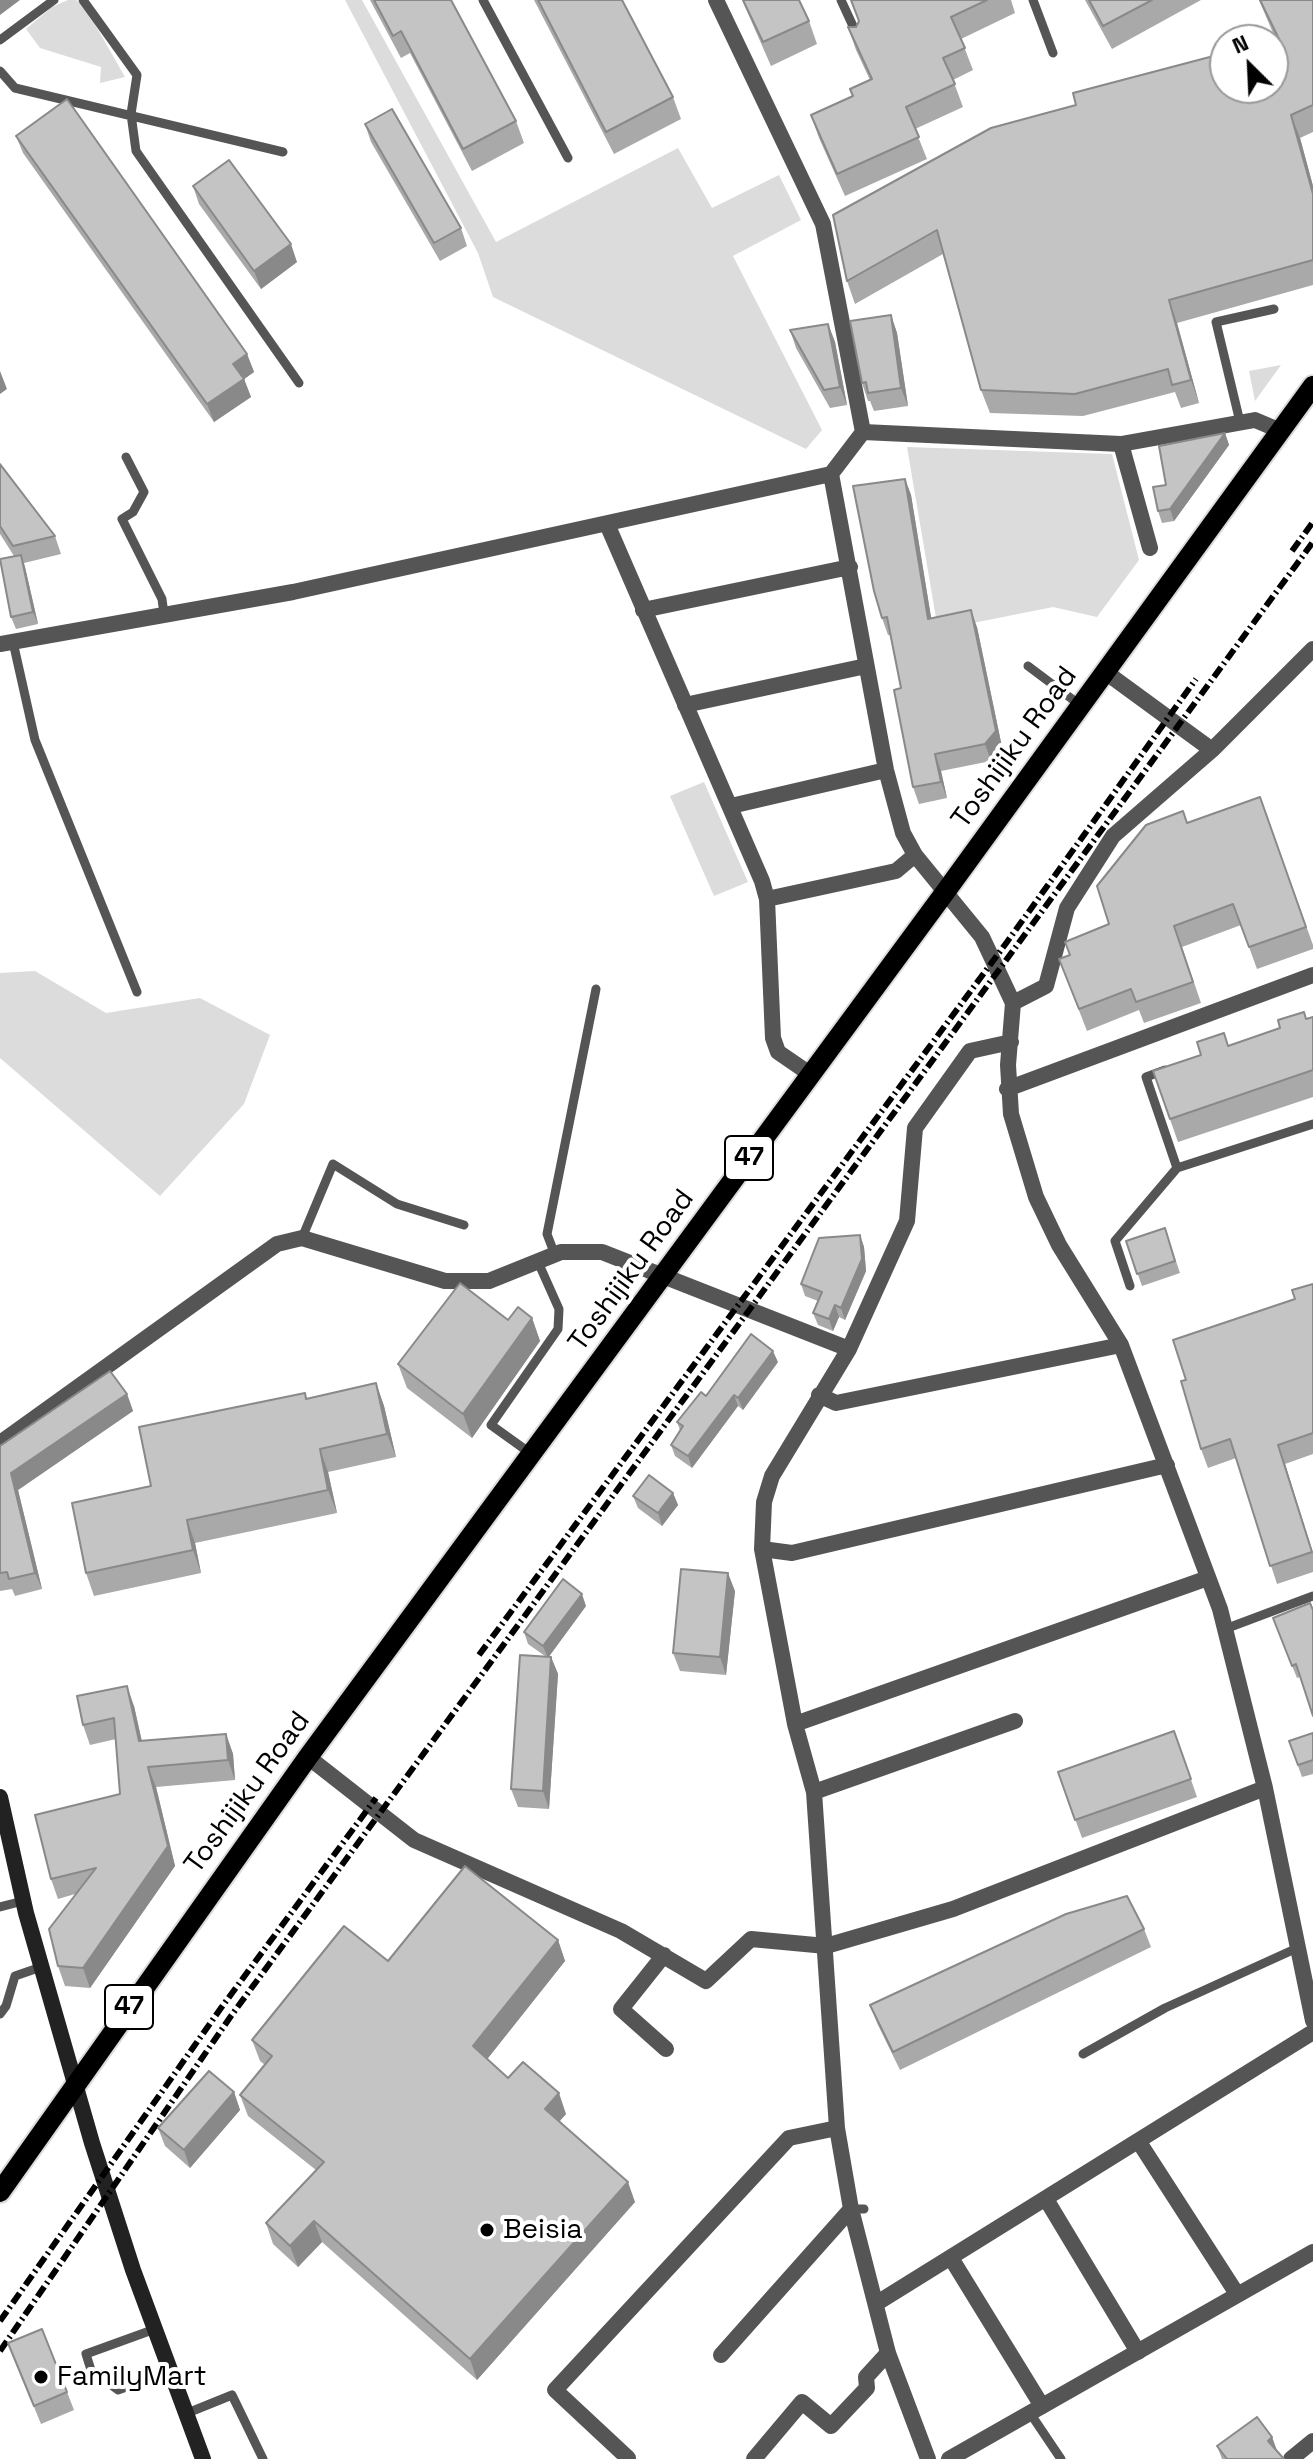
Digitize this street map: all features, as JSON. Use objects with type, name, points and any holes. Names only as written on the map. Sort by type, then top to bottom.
[{"type":"main road","name":"Toshijiku Road","points":[[0,2192],[74,2083],[308,1757],[946,891],[1313,386]]},
{"type":"main road","points":[[0,1797],[23,1901],[74,2083],[169,2372],[203,2459]]},
{"type":"street","points":[[7,643],[293,592],[831,474],[863,432],[823,224],[716,0]]},
{"type":"street","points":[[863,432],[1121,444],[1255,420],[1281,431]]},
{"type":"street","points":[[1121,444],[1150,548]]},
{"type":"street","points":[[831,474],[886,770],[903,833],[915,855],[982,937],[1013,1003],[1007,1089],[1036,1197],[1059,1245],[1121,1345],[1208,1578],[1225,1629],[1265,1788],[1295,1949],[1313,2021]]},
{"type":"street","points":[[607,524],[731,806],[767,899],[773,1038],[778,1052],[810,1074]]},
{"type":"street","points":[[643,610],[850,567]]},
{"type":"street","points":[[1013,1003],[1046,986],[1067,908],[1113,836],[1212,750],[1313,649]]},
{"type":"street","points":[[685,705],[866,666]]},
{"type":"street","points":[[1104,671],[1212,750]]},
{"type":"street","points":[[731,806],[886,770]]},
{"type":"street","points":[[767,899],[896,871],[915,855]]},
{"type":"street","points":[[1007,1089],[1313,975]]},
{"type":"street","points":[[928,2459],[888,2353],[858,2209],[837,2128],[814,1792],[795,1724],[762,1549],[764,1502],[772,1476],[849,1349],[907,1221],[915,1128],[970,1051],[1011,1042]]},
{"type":"street","points":[[0,1443],[277,1244],[302,1238],[445,1281],[489,1281],[555,1255],[602,1252],[849,1349]]},
{"type":"street","points":[[819,1395],[836,1403],[1121,1345]]},
{"type":"street","points":[[762,1549],[792,1553],[1167,1465]]},
{"type":"street","points":[[795,1724],[1208,1578]]},
{"type":"street","points":[[814,1792],[1015,1721]]},
{"type":"street","points":[[308,1757],[414,1840],[621,1931],[706,1981],[751,1939],[826,1946],[953,1909],[1265,1788]]},
{"type":"street","points":[[664,1955],[621,2009],[666,2049]]},
{"type":"street","points":[[877,2303],[1313,2032]]},
{"type":"street","points":[[628,2458],[555,2390],[789,2138],[837,2128]]},
{"type":"street","points":[[1139,2142],[1237,2294]]},
{"type":"street","points":[[1046,2199],[1138,2352]]},
{"type":"street","points":[[721,2355],[858,2209]]},
{"type":"street","points":[[949,2459],[1313,2252]]},
{"type":"street","points":[[951,2258],[1036,2409]]},
{"type":"street","points":[[754,2459],[802,2402],[831,2426],[867,2388],[866,2377],[888,2353]]},
{"type":"street","points":[[1291,2459],[1313,2441]]},
{"type":"lane","points":[[0,40],[54,0]]},
{"type":"lane","points":[[83,0],[137,75],[131,114],[136,151],[299,383]]},
{"type":"lane","points":[[483,0],[568,158]]},
{"type":"lane","points":[[841,0],[860,43]]},
{"type":"lane","points":[[1033,0],[1053,53]]},
{"type":"lane","points":[[0,71],[15,88],[283,152]]},
{"type":"lane","points":[[1240,422],[1216,322],[1274,309]]},
{"type":"lane","points":[[126,457],[144,492],[133,512],[122,519],[162,599],[164,614]]},
{"type":"lane","points":[[7,643],[35,740],[137,992]]},
{"type":"lane","points":[[1028,666],[1080,705]]},
{"type":"lane","points":[[555,1255],[547,1234],[596,989]]},
{"type":"lane","points":[[1174,1067],[1146,1077],[1177,1168]]},
{"type":"lane","points":[[1130,1286],[1115,1241],[1177,1168],[1313,1124]]},
{"type":"lane","points":[[1152,1130],[1163,1126]]},
{"type":"lane","points":[[302,1238],[333,1164],[397,1204],[464,1225]]},
{"type":"lane","points":[[532,1454],[491,1425],[558,1329],[559,1309],[538,1262]]},
{"type":"lane","points":[[1225,1629],[1313,1596]]},
{"type":"lane","points":[[0,1907],[23,1901]]},
{"type":"lane","points":[[1083,2054],[1165,2008],[1295,1949]]},
{"type":"lane","points":[[0,2014],[6,2006],[15,1976],[41,1967]]},
{"type":"lane","points":[[155,2329],[86,2354],[88,2362],[91,2370],[118,2390],[169,2372]]},
{"type":"lane","points":[[185,2414],[232,2395],[263,2459]]},
{"type":"lane","points":[[1036,2409],[1061,2459]]},
{"type":"shaded area","points":[[76,0],[85,7],[125,77],[100,83],[101,67],[40,48],[26,29],[52,7]]},
{"type":"shaded area","points":[[345,0],[362,0],[496,242],[678,148],[712,208],[779,175],[801,220],[733,256],[822,430],[806,449],[493,297],[478,253]]},
{"type":"shaded area","points":[[1281,365],[1255,401],[1249,371]]},
{"type":"shaded area","points":[[907,447],[1112,454],[1139,560],[1097,617],[1053,607],[938,630]]},
{"type":"shaded area","points":[[704,782],[748,882],[714,896],[670,796]]},
{"type":"shaded area","points":[[35,971],[106,1013],[200,998],[270,1035],[244,1104],[160,1196],[0,1058],[0,973]]},
{"type":"building","points":[[374,0],[451,0],[516,121],[463,149],[401,31],[393,36]]},
{"type":"building","points":[[538,0],[622,0],[673,97],[606,132]]},
{"type":"building","points":[[743,0],[799,0],[809,21],[763,42]]},
{"type":"building","points":[[851,0],[987,0],[951,17],[965,48],[943,58],[955,84],[906,107],[919,137],[837,174],[811,115],[853,96],[850,89],[872,79],[848,27],[856,27],[859,21]]},
{"type":"building","points":[[1089,0],[1152,0],[1103,26]]},
{"type":"building","points":[[1260,0],[1313,0],[1313,105],[1291,115],[1313,194],[1313,260],[1169,300],[1191,380],[1172,385],[1168,369],[1075,394],[981,390],[937,230],[847,281],[833,215],[991,128],[1076,105],[1073,93],[1209,57],[1209,104],[1289,104],[1289,24],[1272,24]]},
{"type":"building","points":[[67,99],[247,354],[233,364],[244,379],[207,404],[16,136]]},
{"type":"building","points":[[392,109],[461,228],[434,243],[365,124]]},
{"type":"building","points":[[229,160],[291,244],[254,271],[193,186]]},
{"type":"building","points":[[891,315],[901,388],[868,393],[866,382],[862,383],[850,321]]},
{"type":"building","points":[[828,324],[840,387],[824,390],[790,330]]},
{"type":"building","points":[[1225,433],[1170,509],[1158,511],[1153,487],[1166,485],[1159,446]]},
{"type":"building","points":[[0,464],[55,536],[13,546],[0,526]]},
{"type":"building","points":[[905,479],[928,619],[971,610],[996,731],[985,744],[935,754],[941,782],[913,787],[894,690],[901,688],[887,617],[882,618],[874,591],[853,486]]},
{"type":"building","points":[[21,555],[33,612],[11,617],[0,559]]},
{"type":"building","points":[[1260,797],[1306,927],[1249,947],[1233,904],[1174,926],[1193,982],[1136,1002],[1131,989],[1079,1009],[1059,959],[1070,955],[1065,942],[1109,924],[1097,886],[1146,825],[1183,811],[1187,823]]},
{"type":"building","points":[[1304,1012],[1306,1019],[1313,1017],[1313,1070],[1170,1119],[1153,1071],[1201,1055],[1197,1042],[1224,1033],[1228,1046],[1280,1028],[1278,1020]]},
{"type":"building","points":[[1165,1228],[1175,1261],[1137,1274],[1126,1241]]},
{"type":"building","points":[[860,1235],[862,1259],[841,1308],[835,1305],[829,1319],[813,1313],[822,1292],[801,1284],[819,1238]]},
{"type":"building","points":[[460,1283],[508,1320],[518,1307],[532,1318],[463,1414],[398,1364]]},
{"type":"building","points":[[1313,1284],[1313,1433],[1278,1445],[1312,1552],[1270,1566],[1230,1439],[1201,1449],[1181,1381],[1186,1380],[1173,1340],[1295,1299],[1292,1290]]},
{"type":"building","points":[[751,1334],[773,1351],[738,1398],[734,1395],[688,1456],[671,1445],[683,1426],[677,1422],[701,1392],[706,1396]]},
{"type":"building","points":[[110,1371],[127,1394],[11,1473],[35,1573],[9,1579],[7,1572],[0,1573],[0,1446]]},
{"type":"building","points":[[376,1383],[387,1434],[320,1449],[328,1490],[187,1520],[193,1550],[86,1573],[72,1503],[151,1486],[139,1427],[305,1393],[306,1399]]},
{"type":"building","points":[[649,1475],[673,1493],[658,1513],[633,1496]]},
{"type":"building","points":[[681,1569],[728,1573],[720,1657],[673,1653]]},
{"type":"building","points":[[563,1579],[582,1594],[543,1646],[524,1632]]},
{"type":"building","points":[[1310,1603],[1313,1610],[1313,1716],[1296,1664],[1292,1666],[1273,1618]]},
{"type":"building","points":[[520,1655],[551,1657],[543,1791],[511,1789]]},
{"type":"building","points":[[127,1686],[139,1741],[226,1734],[228,1760],[148,1767],[168,1846],[83,1968],[58,1966],[49,1929],[96,1868],[51,1879],[35,1815],[120,1794],[114,1718],[83,1725],[77,1696]]},
{"type":"building","points":[[1174,1731],[1191,1779],[1075,1820],[1058,1772]]},
{"type":"building","points":[[1313,1733],[1313,1760],[1298,1765],[1289,1741]]},
{"type":"building","points":[[465,1866],[558,1940],[473,2046],[508,2078],[523,2062],[559,2093],[545,2109],[628,2182],[470,2359],[314,2221],[290,2246],[266,2223],[324,2162],[240,2095],[272,2056],[252,2040],[344,1926],[388,1961]]},
{"type":"building","points":[[1127,1896],[1144,1929],[893,2052],[870,2005],[1066,1914]]},
{"type":"building","points":[[209,2071],[234,2092],[184,2150],[158,2128]]},
{"type":"building","name":"FamilyMart","points":[[42,2329],[67,2392],[34,2406],[8,2343]]},
{"type":"building","points":[[1257,2417],[1272,2437],[1268,2441],[1284,2459],[1227,2459],[1217,2446]]},
{"type":"railway","points":[[1292,551],[1313,522]]},
{"type":"railway","points":[[0,2351],[231,2016],[1313,542]]},
{"type":"railway","points":[[479,1655],[1007,942],[1196,679]]},
{"type":"railway","points":[[0,2321],[221,2008],[376,1798]]},
{"type":"place","name":"Beisia","points":[[487,2230]]},
{"type":"place","name":"FamilyMart","points":[[41,2377]]}]
